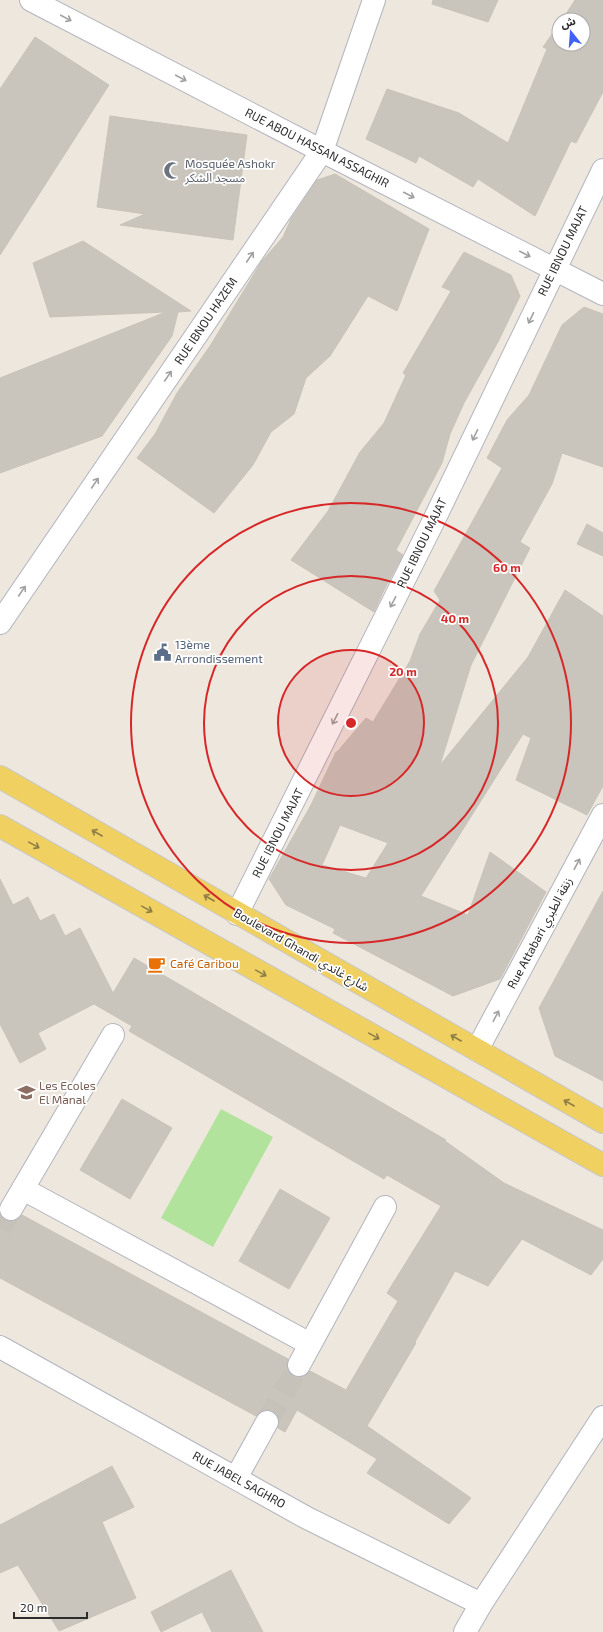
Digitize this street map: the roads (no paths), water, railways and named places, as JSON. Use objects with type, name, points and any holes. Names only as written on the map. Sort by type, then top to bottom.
[{"type":"main road","name":"Boulevard Ghandi شارع غاندي","points":[[0,777],[237,914],[603,1122]]},
{"type":"main road","points":[[0,826],[603,1165]]},
{"type":"street","name":"RUE ABOU HASSAN ASSAGHIR","points":[[31,0],[322,151],[603,294]]},
{"type":"street","name":"RUE IBNOU HAZEM","points":[[0,623],[322,151],[374,0]]},
{"type":"street","name":"RUE IBNOU MAJAT","points":[[237,914],[434,520],[603,170]]},
{"type":"street","name":"Rue Attabari زنقة الطبري","points":[[477,1050],[603,815]]},
{"type":"street","points":[[11,1209],[113,1035]]},
{"type":"street","points":[[23,1189],[310,1344]]},
{"type":"street","points":[[299,1365],[385,1207]]},
{"type":"street","name":"RUE JABEL SAGHRO","points":[[0,1347],[307,1518],[481,1604]]},
{"type":"street","points":[[465,1632],[481,1604],[603,1417]]},
{"type":"street","points":[[236,1478],[267,1422]]},
{"type":"tunnel","points":[[0,1228],[11,1209]]},
{"type":"tunnel","points":[[267,1422],[299,1365]]},
{"type":"place","name":"Mosquée Ashokr مسجد الشكر","points":[[172,171]]},
{"type":"place","name":"13ème Arrondissement","points":[[162,652]]},
{"type":"place","name":"Café Caribou","points":[[157,964]]},
{"type":"place","name":"Les Ecoles El Manal","points":[[26,1093]]}]
